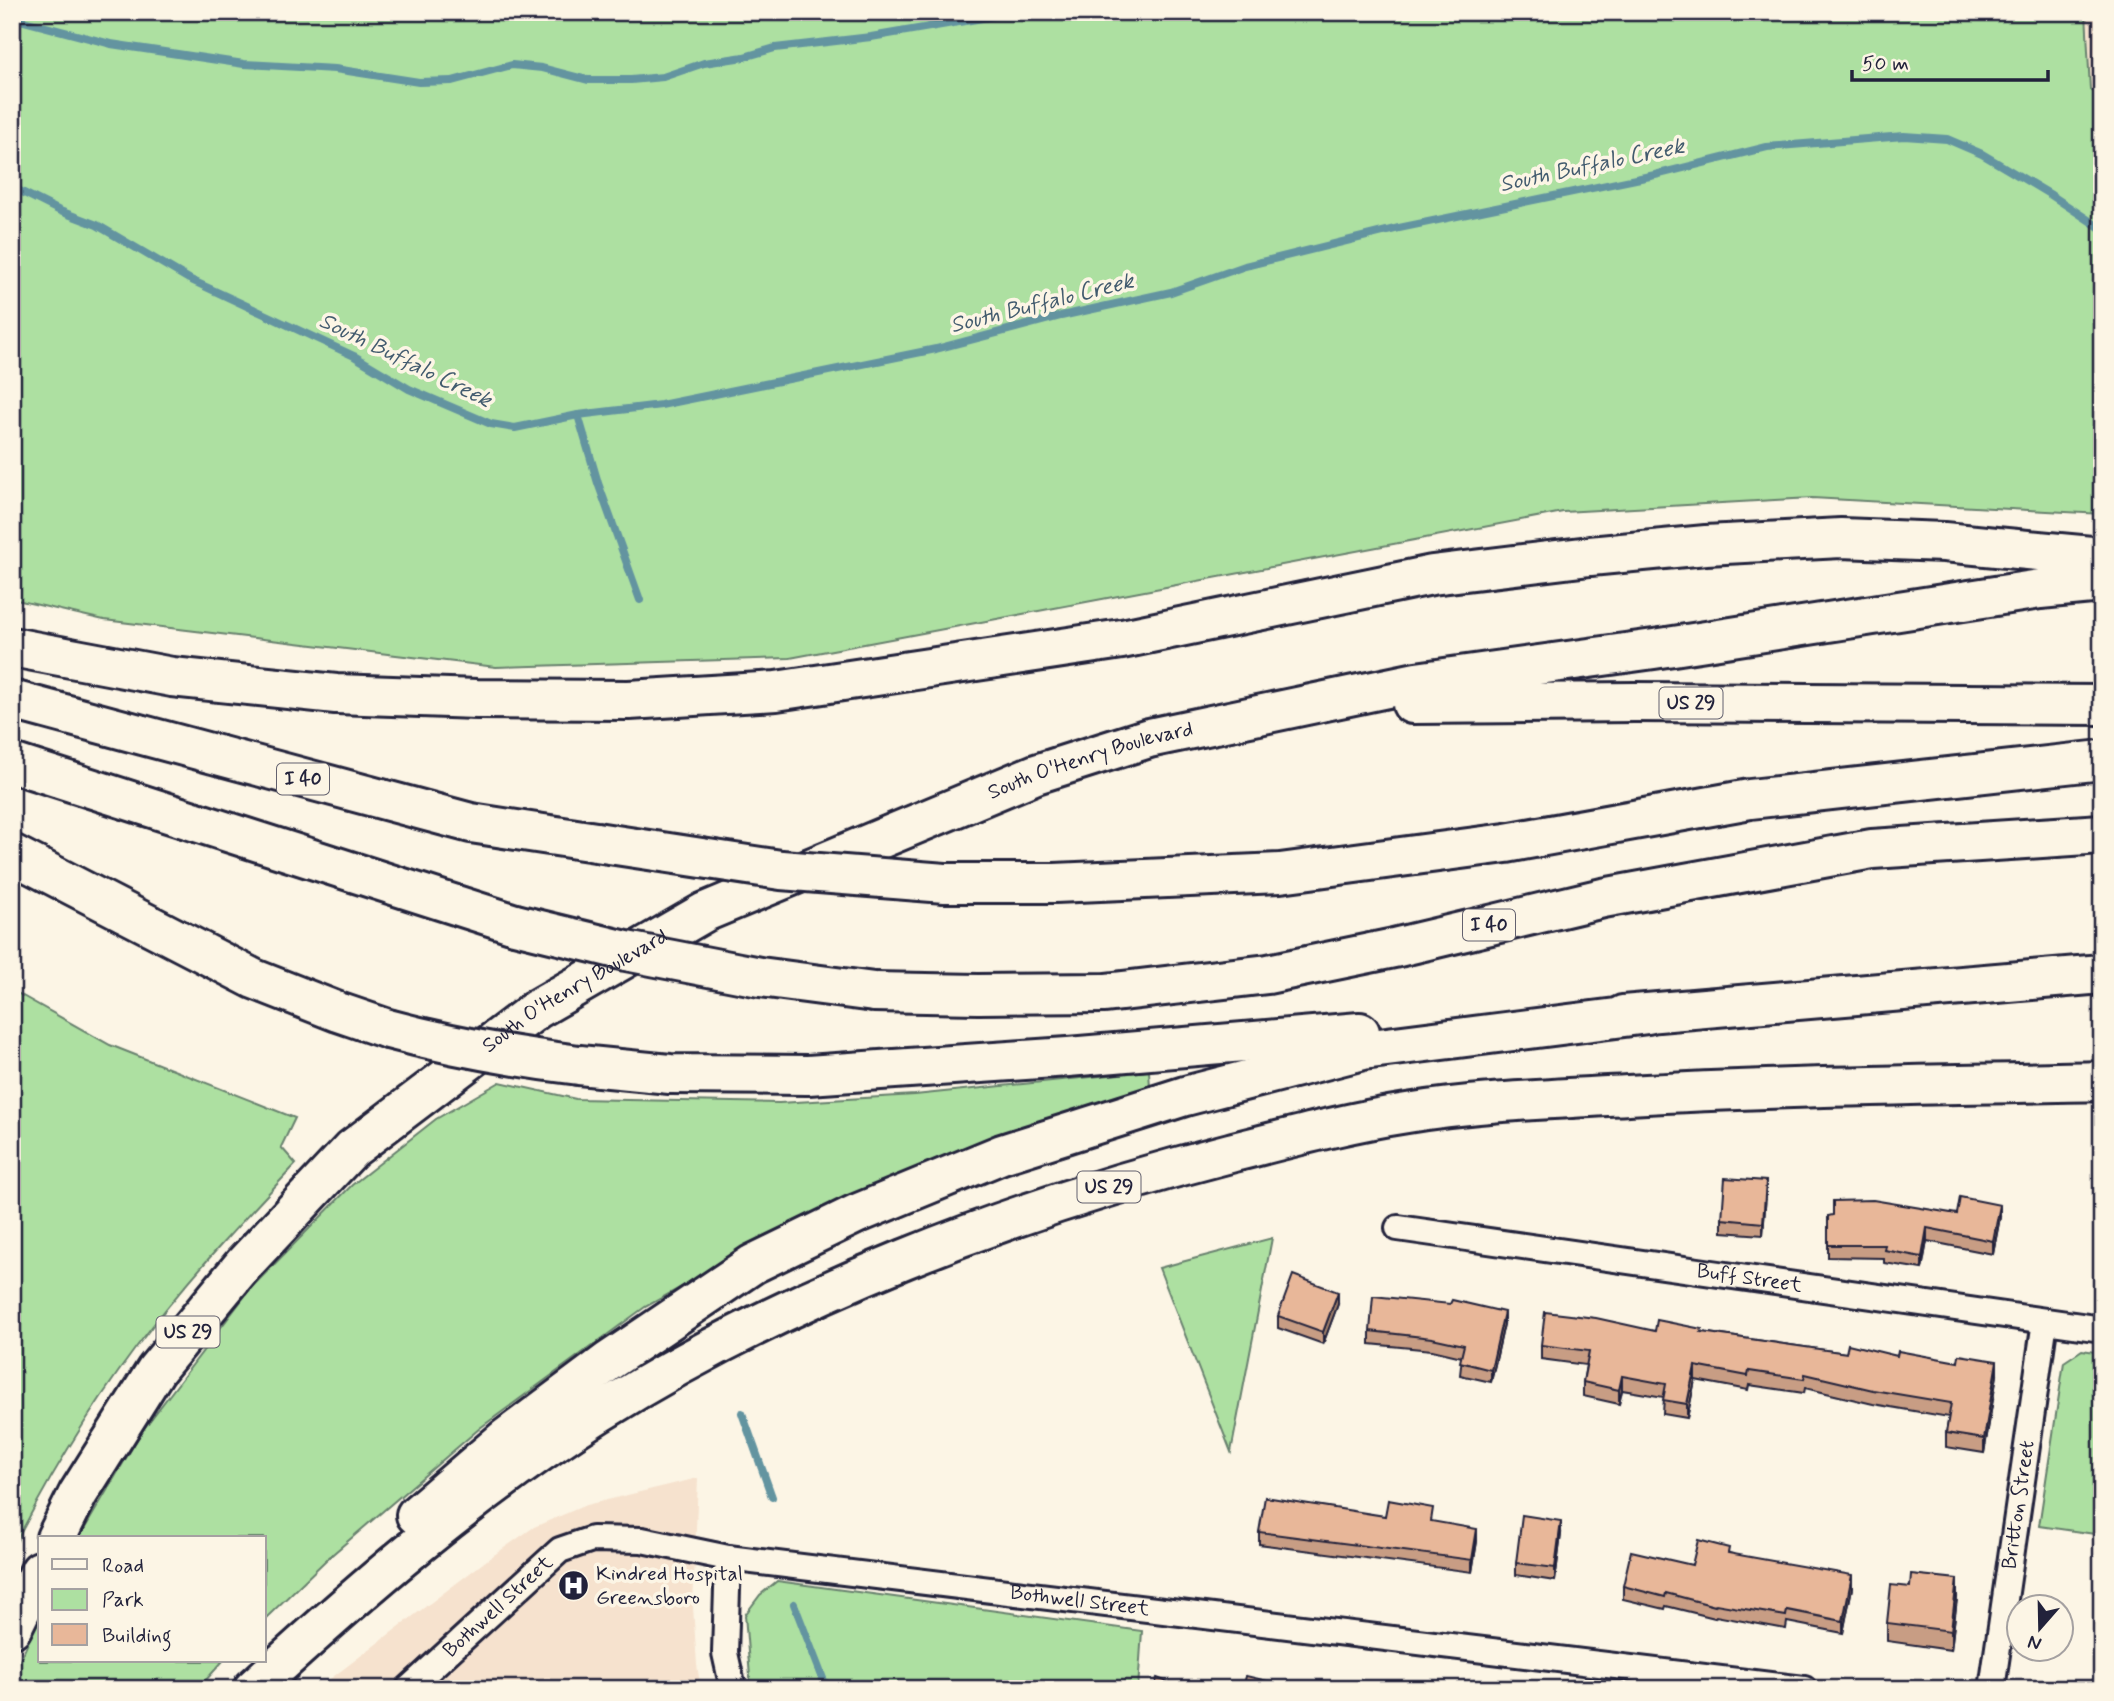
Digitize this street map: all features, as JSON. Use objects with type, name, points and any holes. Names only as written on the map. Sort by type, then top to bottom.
[{"type":"highway","points":[[12,647],[172,677],[336,694],[477,699],[629,699],[776,691],[1108,641],[1432,575],[1590,556],[1706,545],[1841,538],[1944,542],[2102,557]]},
{"type":"highway","points":[[1280,711],[1416,682],[1654,649],[2040,589],[2102,583]]},
{"type":"highway","name":"I 40","points":[[12,700],[471,823],[781,870],[945,883],[1055,883],[1280,873],[1506,843],[1750,799],[2102,760]]},
{"type":"highway","name":"US 29","points":[[1280,711],[1445,702],[2102,705]]},
{"type":"highway","name":"South O'Henry Boulevard","points":[[57,1536],[78,1494],[156,1370],[243,1265],[352,1149],[537,1009],[705,912],[1036,774],[1149,738],[1280,711]]},
{"type":"highway","name":"I 40","points":[[12,762],[515,924],[625,951],[724,970],[874,992],[1105,993],[1268,974],[1394,948],[1603,898],[1872,849],[2102,834]]},
{"type":"highway","points":[[12,854],[254,979],[388,1029],[470,1049],[579,1065],[670,1074],[808,1075],[1068,1057],[1412,1028],[1648,1014],[2102,974]]},
{"type":"highway","points":[[245,1689],[281,1644],[387,1540],[506,1438],[609,1361],[753,1264],[856,1214],[1002,1154],[1185,1096],[1351,1053],[1648,1014]]},
{"type":"highway","name":"US 29","points":[[253,1689],[316,1631],[450,1518],[596,1415],[686,1361],[848,1282],[1063,1200],[1247,1149],[1408,1113],[1524,1101],[1681,1092],[2102,1081]]},
{"type":"highway","points":[[12,1628],[38,1575]]},
{"type":"street","name":"Buff Street","points":[[1398,1228],[2102,1329]]},
{"type":"street","name":"Britton Street","points":[[1993,1689],[2045,1321]]},
{"type":"street","name":"Bothwell Street","points":[[408,1689],[560,1550],[592,1539],[642,1540],[728,1558],[1804,1689]]},
{"type":"street","points":[[728,1558],[726,1653],[733,1689]]},
{"type":"shaded area","points":[[2086,12],[2102,12],[2102,95],[2090,91]]},
{"type":"shaded area","name":"Kindred Hospital Greensboro","points":[[698,1478],[693,1607],[701,1689],[317,1689],[534,1527],[586,1505]]},
{"type":"green space","points":[[12,12],[2086,12],[2090,90],[2102,95],[2102,514],[1812,498],[1563,512],[790,658],[496,667],[104,620],[12,599]]},
{"type":"green space","points":[[12,990],[110,1045],[295,1118],[281,1147],[296,1164],[205,1262],[114,1378],[43,1491],[12,1550]]},
{"type":"green space","points":[[1149,1071],[1150,1087],[1023,1127],[871,1187],[761,1243],[645,1307],[480,1428],[327,1559],[266,1618],[266,1536],[80,1536],[142,1431],[251,1288],[352,1185],[436,1119],[500,1082],[576,1099],[779,1103],[915,1095]]},
{"type":"green space","points":[[1272,1238],[1231,1452],[1159,1268]]},
{"type":"green space","points":[[2082,1350],[2102,1353],[2102,1535],[2039,1526],[2064,1362]]},
{"type":"green space","points":[[777,1581],[1142,1631],[1138,1689],[751,1689],[745,1615],[760,1595]]},
{"type":"green space","points":[[38,1620],[38,1662],[222,1662],[198,1689],[12,1689],[12,1678]]},
{"type":"building","points":[[1725,1178],[1766,1181],[1763,1223],[1722,1219]]},
{"type":"building","points":[[1960,1197],[2000,1205],[1993,1241],[1927,1228],[1922,1257],[1884,1250],[1885,1245],[1828,1245],[1828,1216],[1833,1215],[1833,1201],[1873,1200],[1957,1214]]},
{"type":"building","points":[[1293,1275],[1338,1292],[1323,1332],[1278,1316]]},
{"type":"building","points":[[1373,1296],[1450,1304],[1452,1300],[1504,1312],[1491,1370],[1460,1362],[1464,1345],[1432,1338],[1370,1331]]},
{"type":"building","points":[[1545,1312],[1596,1318],[1655,1331],[1657,1320],[1702,1329],[1701,1332],[1846,1353],[1848,1344],[1897,1356],[1898,1351],[1958,1362],[1959,1355],[1997,1361],[1984,1439],[1946,1433],[1951,1403],[1873,1390],[1805,1374],[1804,1379],[1749,1371],[1748,1376],[1695,1366],[1687,1404],[1663,1400],[1666,1384],[1622,1376],[1619,1390],[1583,1382],[1589,1351],[1541,1345]]},
{"type":"building","points":[[1265,1497],[1385,1516],[1388,1500],[1433,1508],[1431,1521],[1477,1529],[1472,1560],[1259,1532]]},
{"type":"building","points":[[1522,1515],[1561,1521],[1555,1568],[1516,1563]]},
{"type":"building","points":[[1698,1540],[1729,1548],[1728,1553],[1852,1575],[1843,1621],[1787,1610],[1786,1616],[1716,1604],[1715,1606],[1666,1593],[1665,1597],[1623,1586],[1631,1551],[1692,1565]]},
{"type":"building","points":[[1911,1574],[1957,1579],[1951,1631],[1887,1623],[1891,1585],[1910,1587]]},
{"type":"building","points":[[2102,1603],[2102,1661],[2094,1660]]},
{"type":"building","points":[[1246,1676],[1288,1686],[1288,1689],[1243,1689]]},
{"type":"building","points":[[1157,1678],[1186,1689],[1154,1689]]},
{"type":"waterway","points":[[12,18],[111,44],[244,64],[335,69],[419,82],[452,81],[512,65],[542,68],[588,80],[663,77],[704,63],[744,57],[775,48],[871,37],[1004,12]]},
{"type":"waterway","name":"South Buffalo Creek","points":[[12,187],[60,211],[97,225],[189,279],[354,356],[409,389],[491,424],[515,428],[578,415],[661,405],[936,349],[1061,316],[1171,292],[1245,266],[1399,228],[1655,175],[1767,147],[1904,136],[1947,139],[1982,154],[2102,229]]},
{"type":"waterway","points":[[578,415],[598,483],[640,600]]},
{"type":"waterway","points":[[742,1413],[772,1497]]},
{"type":"waterway","points":[[794,1604],[827,1689]]},
{"type":"place","name":"Kindred Hospital Greensboro","points":[[573,1586]]}]
